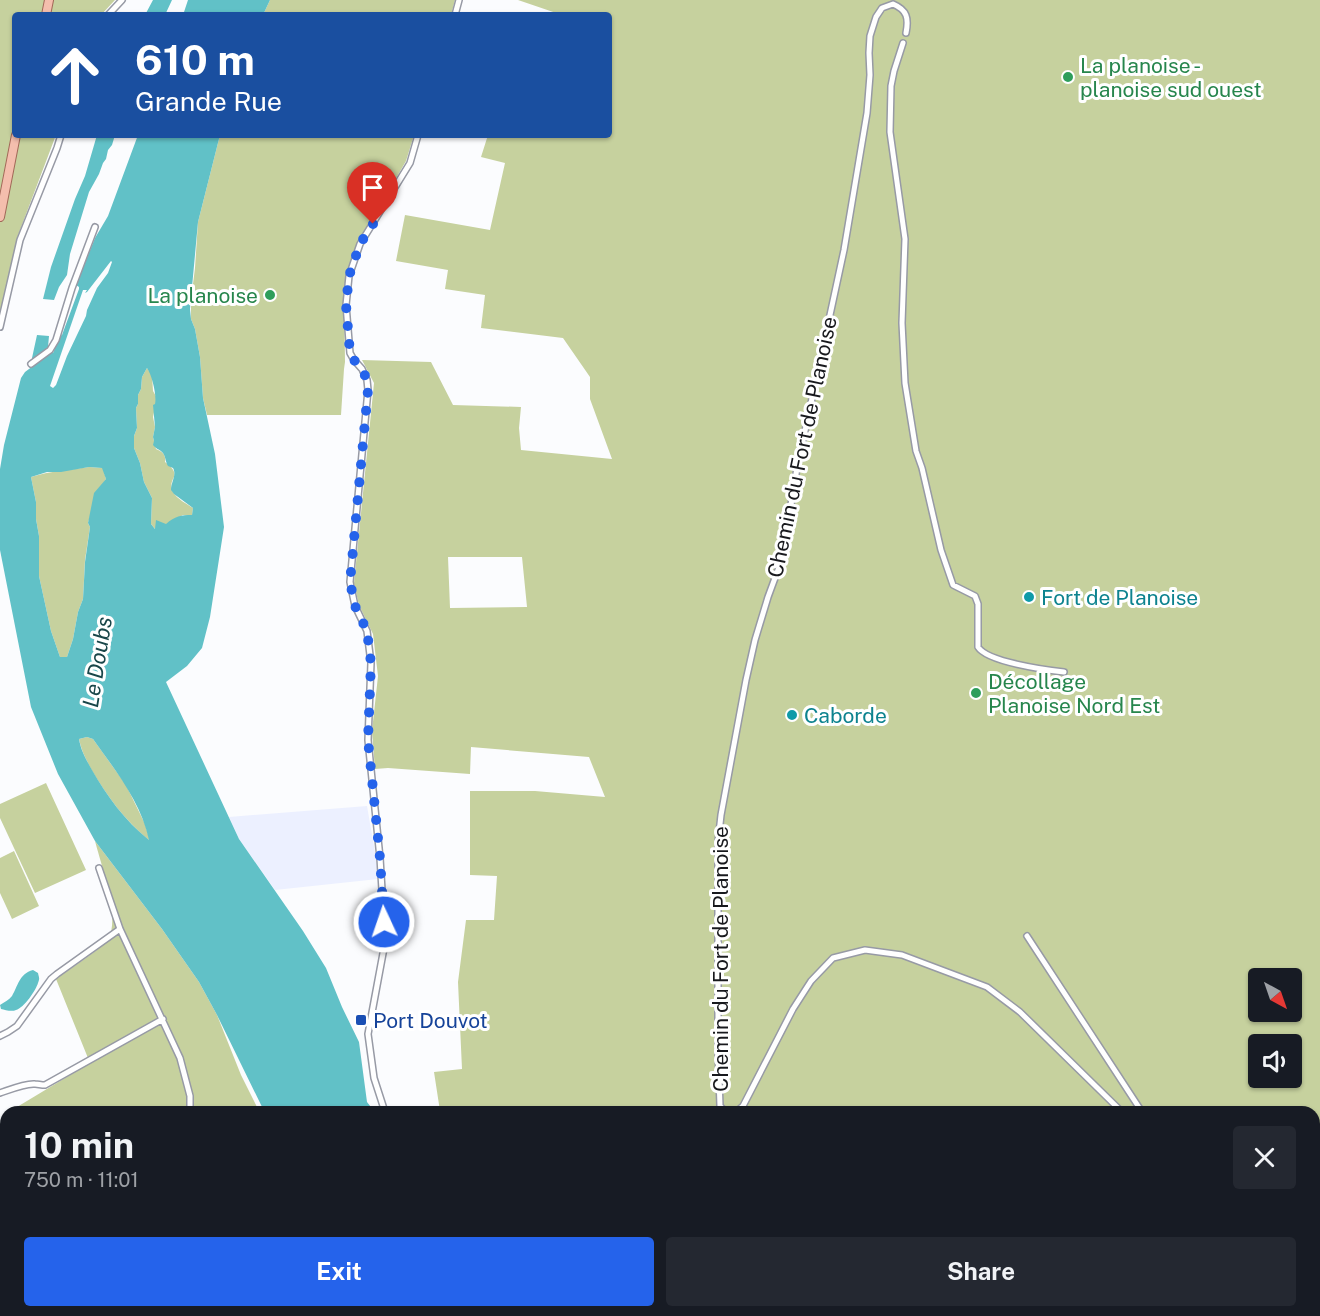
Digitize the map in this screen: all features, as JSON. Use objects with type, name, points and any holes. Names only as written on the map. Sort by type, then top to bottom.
[{"type":"main road","points":[[0,217],[15,138]]},
{"type":"street","points":[[111,12],[122,0]]},
{"type":"street","name":"Chemin du Fort de Planoise","points":[[720,1106],[718,842],[721,815],[755,640],[782,559],[800,457],[844,250],[867,112],[870,36],[876,17],[882,8],[893,4],[904,11],[908,20],[906,33]]},
{"type":"street","points":[[903,43],[891,86],[890,132],[905,239],[903,365],[916,451],[941,550],[953,585],[975,596],[978,604],[978,647],[981,652],[1035,668],[1064,672]]},
{"type":"street","points":[[0,327],[20,240],[60,138]]},
{"type":"street","points":[[383,1106],[374,1078],[368,1034],[384,948],[380,858],[368,740],[371,663],[367,631],[355,606],[350,582],[368,390],[362,369],[350,353],[346,305],[349,276],[360,244],[410,163],[417,138]]},
{"type":"street","points":[[31,364],[50,350],[56,340],[72,288],[95,227]]},
{"type":"street","points":[[99,868],[120,929],[180,1058],[190,1096],[190,1106]]},
{"type":"street","points":[[0,1036],[17,1026],[57,974],[120,929]]},
{"type":"street","points":[[1027,936],[1138,1106]]},
{"type":"street","name":"Chemin du Fort de Planoise","points":[[742,1106],[810,981],[833,958],[865,950],[902,955],[987,987],[1020,1012],[1116,1106]]},
{"type":"street","points":[[0,1093],[32,1084],[45,1085],[163,1019]]},
{"type":"shaded area","points":[[367,806],[378,879],[275,890],[239,839],[229,817]]},
{"type":"green space","points":[[0,0],[115,0],[104,12],[12,12],[12,138],[55,138],[17,238],[0,314]]},
{"type":"green space","points":[[270,0],[455,0],[452,12],[264,12]]},
{"type":"green space","points":[[518,0],[1320,0],[1320,1106],[439,1106],[434,1072],[462,1069],[458,982],[466,920],[494,920],[497,876],[470,875],[470,791],[535,791],[605,797],[589,757],[471,747],[470,774],[375,769],[372,731],[378,676],[373,634],[359,605],[354,583],[374,383],[362,360],[431,362],[453,405],[521,407],[519,428],[521,450],[612,459],[590,399],[590,377],[563,338],[481,328],[485,295],[445,289],[448,270],[396,261],[405,215],[490,230],[505,163],[481,157],[487,138],[612,138],[612,12],[553,12]],"holes":[[[448,557],[522,557],[527,607],[450,608]]]},
{"type":"green space","name":"La planoise","points":[[219,138],[413,138],[406,161],[357,246],[344,286],[345,362],[341,415],[207,415],[203,398],[200,357],[191,319],[198,222]]},
{"type":"green space","points":[[147,368],[152,375],[153,391],[157,398],[153,417],[155,427],[153,437],[156,449],[164,454],[165,462],[174,471],[171,487],[173,492],[193,508],[192,516],[183,515],[156,530],[151,524],[152,498],[144,482],[134,448],[138,395],[142,377]]},
{"type":"green space","points":[[89,467],[103,468],[106,479],[98,489],[88,523],[90,527],[83,599],[73,639],[67,657],[60,657],[51,631],[39,576],[39,536],[31,477]]},
{"type":"green space","points":[[87,737],[93,739],[126,785],[145,824],[150,841],[132,825],[103,789],[82,751],[79,739]]},
{"type":"green space","points":[[46,783],[86,870],[35,893],[0,818],[0,804]]},
{"type":"green space","points":[[95,841],[199,982],[217,1015],[241,1075],[256,1106],[19,1106],[90,1063],[56,979],[108,940],[112,918],[109,891]]},
{"type":"green space","points":[[14,851],[39,906],[12,919],[0,893],[0,858]]},
{"type":"water","points":[[153,0],[172,0],[166,12],[147,12]]},
{"type":"water","points":[[188,0],[270,0],[264,12],[184,12]]},
{"type":"water","points":[[96,138],[114,138],[89,192],[70,254],[67,275],[54,300],[43,299],[51,267],[85,176]]},
{"type":"water","name":"Le Doubs","points":[[137,138],[219,138],[198,222],[190,309],[200,357],[203,398],[215,454],[224,527],[210,617],[202,648],[187,666],[166,682],[239,839],[326,968],[359,1042],[367,1102],[370,1106],[262,1106],[199,982],[95,841],[58,774],[31,707],[0,550],[0,469],[21,378],[33,366],[32,358],[37,335],[49,336],[48,347],[53,353],[79,289],[76,285],[95,238],[108,216]],"holes":[[[111,261],[108,273],[97,288],[53,388],[50,386],[83,290],[87,292]],[[147,368],[155,396],[153,445],[163,454],[168,466],[173,468],[171,490],[193,508],[192,515],[178,516],[166,524],[156,520],[155,529],[151,524],[152,498],[144,482],[134,448],[138,395],[142,377]],[[89,467],[102,468],[106,479],[94,493],[88,523],[90,527],[83,599],[67,657],[60,657],[51,631],[39,576],[39,536],[31,477],[47,472]],[[87,737],[93,739],[134,800],[149,840],[124,816],[98,780],[81,747],[79,739]]]},
{"type":"water","points":[[33,970],[38,973],[39,980],[26,1002],[14,1011],[1,1009],[0,1005],[12,996],[22,977]]},
{"type":"place","name":"La planoise - planoise sud ouest","points":[[1068,77]]},
{"type":"place","name":"La planoise","points":[[270,295]]},
{"type":"place","name":"Fort de Planoise","points":[[1029,597]]},
{"type":"place","name":"Décollage Planoise Nord Est","points":[[976,693]]},
{"type":"place","name":"Caborde","points":[[792,715]]},
{"type":"place","name":"Port Douvot","points":[[361,1020]]},
{"type":"route","points":[[373,224],[360,244],[349,276],[346,305],[350,353],[362,369],[368,390],[350,582],[355,606],[367,631],[371,663],[368,740],[384,922]]}]
